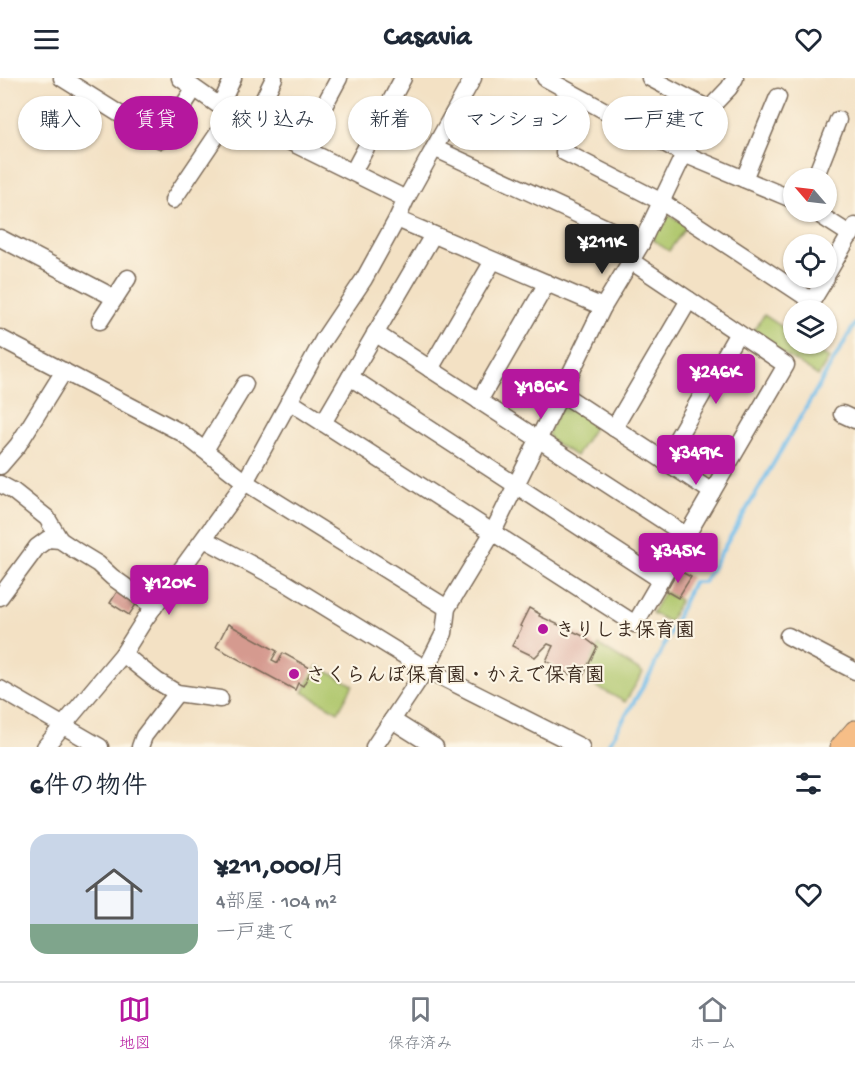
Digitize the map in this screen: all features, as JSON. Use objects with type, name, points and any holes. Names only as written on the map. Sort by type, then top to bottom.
[{"type":"main road","points":[[841,747],[855,731]]},
{"type":"street","points":[[62,78],[161,140],[194,88]]},
{"type":"street","points":[[180,78],[210,99]]},
{"type":"street","points":[[228,96],[233,78]]},
{"type":"street","points":[[265,96],[274,78]]},
{"type":"street","points":[[329,96],[339,78]]},
{"type":"street","points":[[353,172],[403,78]]},
{"type":"street","points":[[45,747],[123,654],[245,482],[323,340],[364,279],[473,78]]},
{"type":"street","points":[[545,78],[684,154],[783,195]]},
{"type":"street","points":[[650,78],[684,96]]},
{"type":"street","points":[[721,96],[735,78]]},
{"type":"street","points":[[744,179],[778,97]]},
{"type":"street","points":[[819,168],[838,120]]},
{"type":"street","points":[[173,200],[210,136]]},
{"type":"street","points":[[434,148],[641,244]]},
{"type":"street","points":[[308,150],[406,199]]},
{"type":"street","points":[[374,747],[426,669],[444,633],[447,608],[493,532],[603,307],[641,244],[686,150]]},
{"type":"street","points":[[564,152],[662,202],[783,282]]},
{"type":"street","points":[[397,219],[603,307]]},
{"type":"street","points":[[836,222],[853,230],[837,258]]},
{"type":"street","points":[[323,423],[433,235]]},
{"type":"street","points":[[0,238],[115,298]]},
{"type":"street","points":[[430,369],[493,261]]},
{"type":"street","points":[[290,401],[635,624],[786,365],[631,261]]},
{"type":"street","points":[[100,321],[128,278]]},
{"type":"street","points":[[479,401],[547,283]]},
{"type":"street","points":[[792,288],[812,301],[820,288]]},
{"type":"street","points":[[614,428],[689,300]]},
{"type":"street","points":[[375,333],[687,536]]},
{"type":"street","points":[[664,461],[738,333]]},
{"type":"street","points":[[0,338],[182,433],[245,482],[447,608]]},
{"type":"street","points":[[0,466],[18,446],[64,371]]},
{"type":"street","points":[[350,377],[661,580]]},
{"type":"street","points":[[205,450],[245,384]]},
{"type":"street","points":[[561,393],[712,492]]},
{"type":"street","points":[[0,484],[13,491],[47,518],[60,540],[98,564],[154,608]]},
{"type":"street","points":[[204,538],[286,583],[426,669],[563,743],[581,747]]},
{"type":"street","points":[[0,597],[37,547],[48,539],[60,540]]},
{"type":"street","points":[[788,636],[855,671]]},
{"type":"street","points":[[123,654],[157,681],[177,693],[220,699]]},
{"type":"street","points":[[0,689],[100,747]]},
{"type":"street","points":[[140,747],[144,736],[177,693]]},
{"type":"street","points":[[392,720],[435,747]]},
{"type":"green space","points":[[663,213],[688,224],[669,251],[653,240]]},
{"type":"green space","points":[[764,315],[783,327],[783,353],[752,333]]},
{"type":"green space","points":[[784,354],[823,354],[829,358],[818,376]]},
{"type":"green space","points":[[563,404],[598,421],[576,456],[550,440],[548,433]]},
{"type":"green space","points":[[664,592],[680,600],[669,622],[652,613]]},
{"type":"green space","points":[[599,645],[643,673],[625,702],[595,686],[597,681],[585,675]]},
{"type":"green space","points":[[317,666],[353,685],[338,712],[303,692]]},
{"type":"building","points":[[678,570],[691,577],[678,598],[666,591]]},
{"type":"building","points":[[120,587],[139,600],[129,615],[110,603]]},
{"type":"building","points":[[529,608],[540,614],[539,616],[581,635],[597,647],[581,680],[546,661],[553,646],[548,644],[535,657],[512,646]]},
{"type":"building","points":[[228,624],[277,651],[272,660],[278,663],[283,653],[312,669],[303,686],[298,683],[295,690],[216,647]]},
{"type":"waterway","points":[[607,747],[651,673],[693,582],[704,582],[855,324]]},
{"type":"place","name":"きりしま保育園","points":[[543,629]]},
{"type":"place","name":"さくらんぼ保育園・かえで保育園","points":[[294,674]]}]
